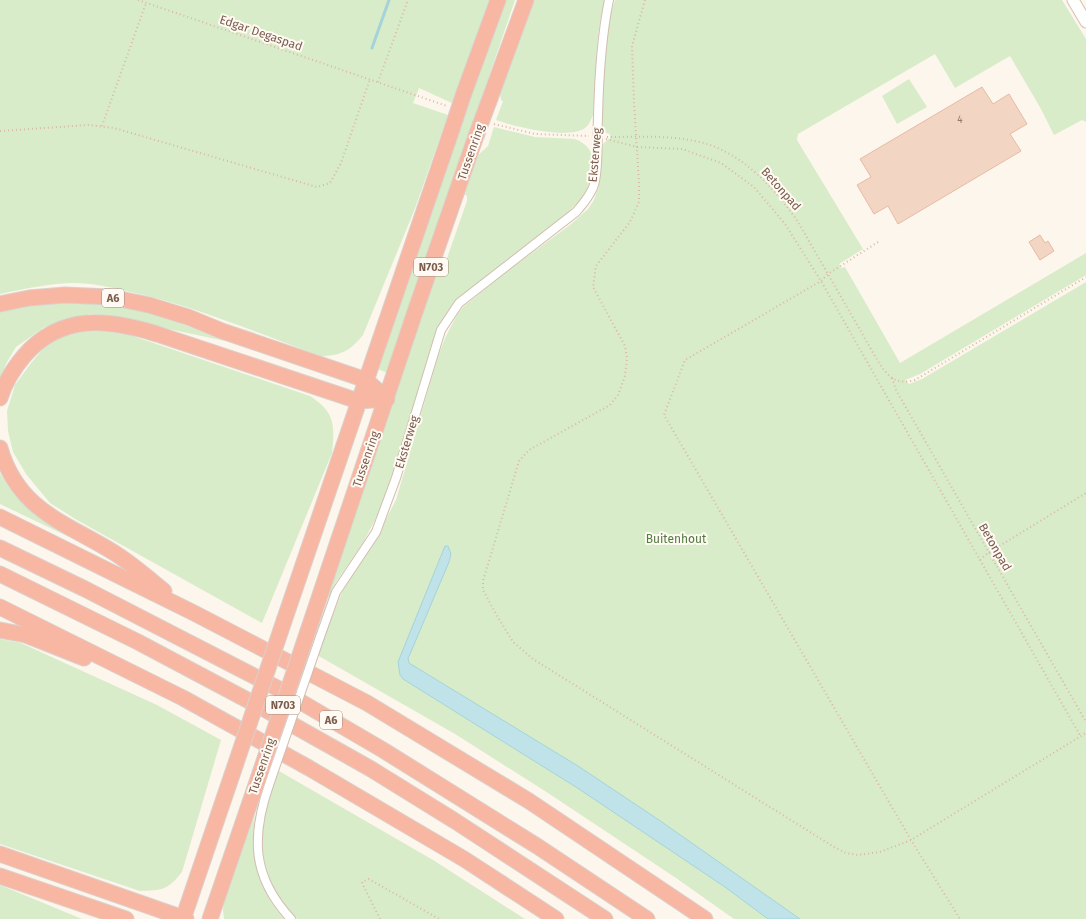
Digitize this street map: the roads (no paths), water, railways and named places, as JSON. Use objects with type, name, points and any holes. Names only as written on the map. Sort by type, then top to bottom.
[{"type":"highway","name":"N703","points":[[184,919],[358,401],[464,93],[498,0]]},
{"type":"highway","name":"Tussenring","points":[[210,919],[263,782],[314,634],[386,399],[476,136],[526,0]]},
{"type":"highway","name":"A6","points":[[0,304],[29,298],[65,295],[95,296],[149,305],[188,317],[222,331],[366,380],[386,399]]},
{"type":"highway","name":"A6","points":[[0,398],[8,377],[27,353],[39,341],[64,328],[85,323],[98,322],[126,325],[157,334],[358,401],[386,399]]},
{"type":"highway","points":[[0,448],[4,461],[15,482],[25,495],[39,507],[52,517],[114,553],[194,613]]},
{"type":"highway","points":[[0,517],[194,613],[367,703],[529,801],[704,919]]},
{"type":"highway","name":"A6","points":[[0,548],[85,589],[277,688],[383,750],[537,846],[647,919]]},
{"type":"highway","name":"A6","points":[[0,574],[152,649],[268,711],[371,770],[455,821],[605,919]]},
{"type":"highway","points":[[0,607],[183,698],[309,768],[464,859],[556,919]]},
{"type":"highway","points":[[0,630],[34,638],[183,698]]},
{"type":"highway","points":[[0,854],[184,919]]},
{"type":"highway","points":[[0,876],[126,919]]},
{"type":"street","name":"Eksterweg","points":[[314,634],[336,592],[376,532],[396,478],[441,330],[459,303],[576,212],[584,203],[595,182],[602,37],[609,0]]},
{"type":"street","points":[[1073,0],[1086,22]]},
{"type":"street","points":[[263,782],[258,823],[258,852],[270,892],[280,907],[291,919]]},
{"type":"water","points":[[445,546],[448,546],[451,554],[449,562],[408,658],[409,663],[578,766],[659,820],[800,919],[768,919],[725,887],[579,789],[403,679],[400,675],[398,662]]},
{"type":"waterway","points":[[372,48],[389,0]]},
{"type":"park label","name":"Buitenhout","points":[[676,539]]}]
